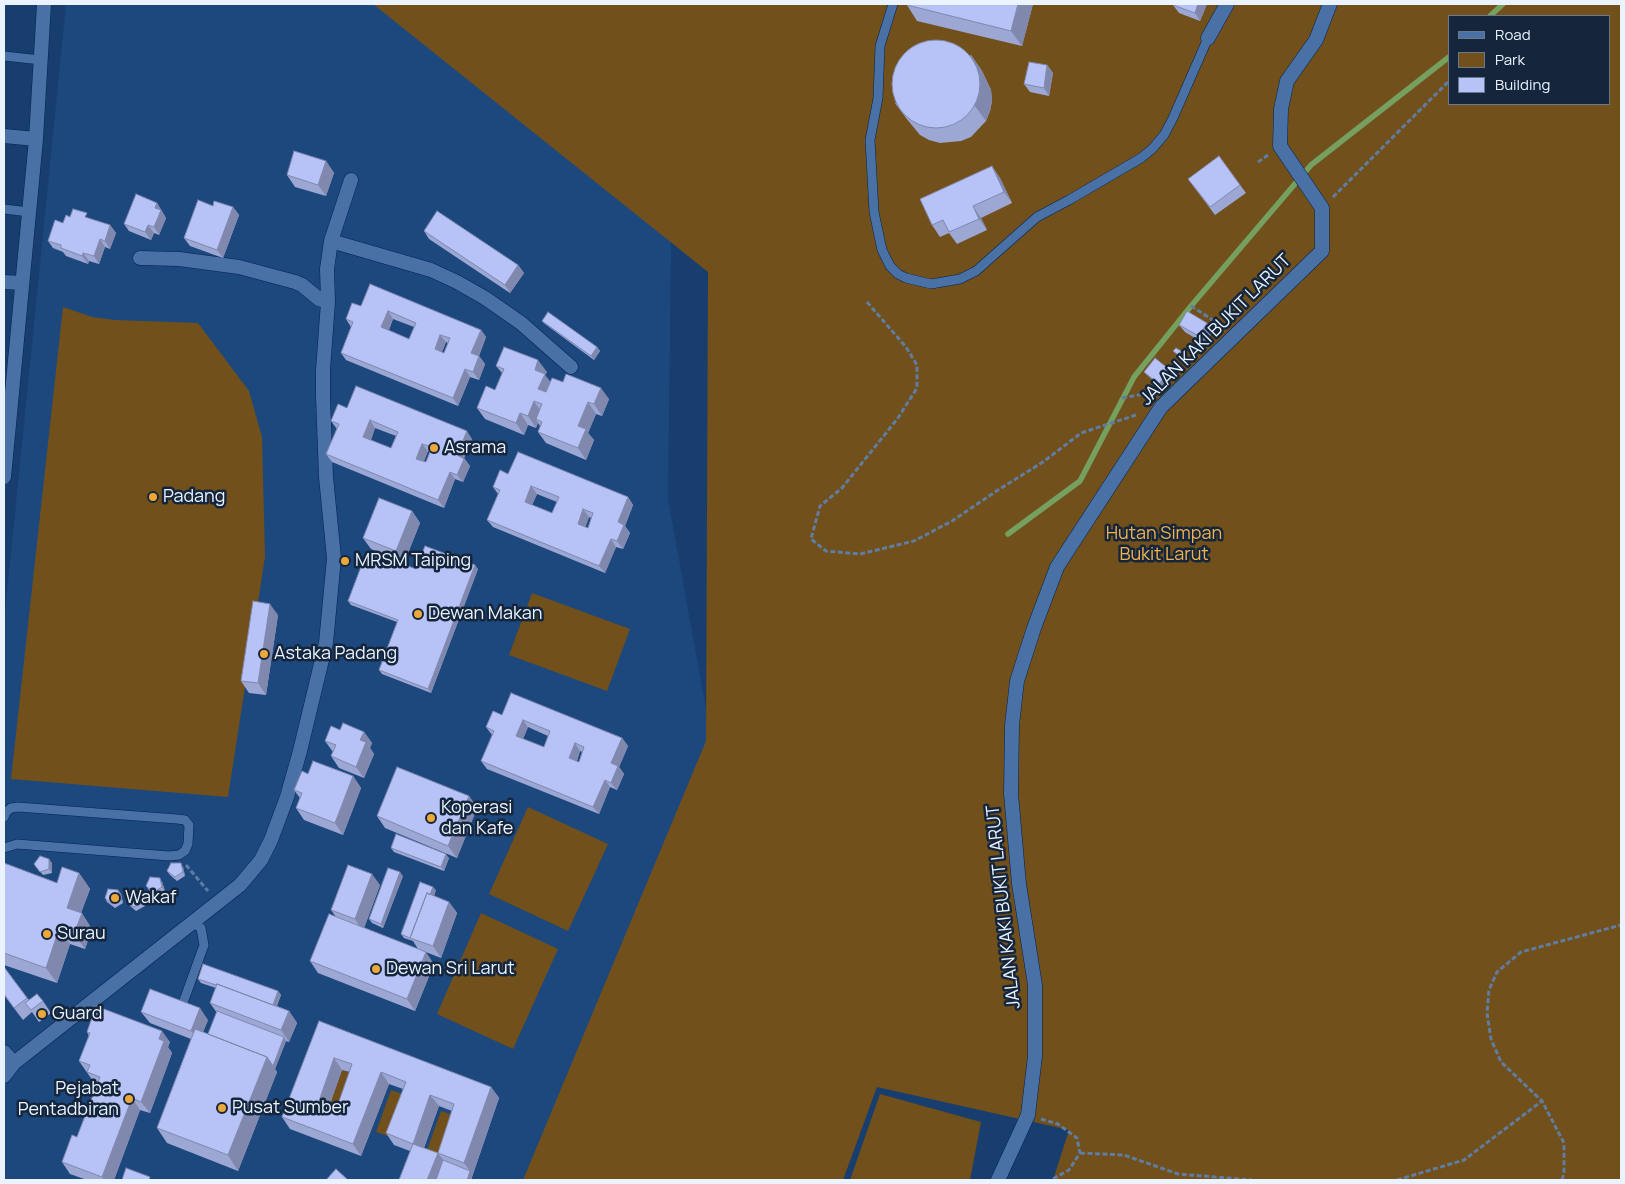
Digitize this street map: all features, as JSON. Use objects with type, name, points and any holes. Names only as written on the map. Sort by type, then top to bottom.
[{"type":"street","points":[[4,477],[10,357],[22,283],[29,212],[36,139],[44,4]]},
{"type":"street","points":[[1208,38],[1227,4]]},
{"type":"street","points":[[1322,208],[1280,146],[1281,109],[1287,81],[1316,40],[1330,4]]},
{"type":"street","points":[[4,136],[36,139]]},
{"type":"street","points":[[4,1076],[14,1063],[240,886],[261,860],[271,840],[287,797],[300,752],[326,643],[334,558],[326,477],[323,397],[328,268],[331,241],[351,180]]},
{"type":"street","name":"JALAN KAKI BUKIT LARUT","points":[[998,1180],[1028,1115],[1035,1056],[1036,985],[1019,884],[1011,794],[1012,725],[1017,680],[1034,628],[1057,567],[1161,407],[1322,251],[1322,208]]},
{"type":"street","points":[[331,241],[431,270],[457,282],[485,298],[521,323],[571,367]]},
{"type":"street","points":[[140,258],[180,259],[238,267],[295,282],[320,299],[328,302]]},
{"type":"street","points":[[4,282],[22,283]]},
{"type":"street","points":[[4,1052],[14,1063]]},
{"type":"lane","points":[[893,4],[880,46],[878,98],[870,140],[874,212],[878,236],[890,266],[898,274],[906,278],[931,284],[960,279],[976,272],[1037,217],[1133,163],[1152,149],[1164,134],[1173,118],[1208,38]]},
{"type":"lane","points":[[4,56],[41,60]]},
{"type":"lane","points":[[4,209],[29,212]]},
{"type":"lane","points":[[4,817],[11,808],[18,807],[185,820],[189,825],[188,844],[185,851],[169,856],[17,844],[4,847]]},
{"type":"lane","points":[[183,1003],[204,945],[201,928],[195,924],[190,925]]},
{"type":"path","points":[[1322,208],[1448,82]]},
{"type":"path","points":[[866,302],[906,347],[917,364],[917,388],[898,418],[842,488],[820,506],[811,539],[826,551],[860,554],[914,541],[952,521],[1043,462],[1081,433],[1161,407],[1157,391],[1122,398]]},
{"type":"path","points":[[1191,306],[1236,335]]},
{"type":"path","points":[[179,854],[187,867],[218,902]]},
{"type":"path","points":[[1562,1180],[1564,1174],[1564,1143],[1542,1101],[1501,1062],[1491,1039],[1488,1013],[1489,990],[1497,972],[1521,952],[1605,931],[1621,925]]},
{"type":"path","points":[[1397,1180],[1464,1160],[1542,1101]]},
{"type":"path","points":[[1028,1115],[1058,1124],[1076,1138],[1080,1153],[1069,1170],[1052,1180]]},
{"type":"path","points":[[1080,1153],[1124,1155],[1178,1174],[1252,1180]]},
{"type":"shaded area","name":"MRSM Taiping","points":[[66,4],[674,4],[668,499],[745,924],[633,1180],[4,1180],[4,623]]},
{"type":"green space","name":"Hutan Simpan Bukit Larut","points":[[373,4],[1621,4],[1621,1180],[1053,1180],[1069,1130],[877,1087],[843,1180],[523,1180],[706,741],[708,272]]},
{"type":"green space","name":"Padang","points":[[63,307],[92,317],[115,320],[198,323],[249,391],[262,437],[265,557],[228,797],[11,779]]},
{"type":"green space","points":[[532,593],[630,629],[607,691],[509,655]]},
{"type":"green space","points":[[528,807],[608,844],[568,931],[489,894]]},
{"type":"green space","points":[[481,913],[558,949],[513,1049],[437,1014]]},
{"type":"green space","points":[[342,1070],[361,1076],[345,1119],[327,1112]]},
{"type":"green space","points":[[391,1090],[409,1096],[394,1138],[376,1132]]},
{"type":"green space","points":[[880,1094],[981,1122],[970,1180],[850,1180]]},
{"type":"green space","points":[[441,1111],[459,1117],[444,1160],[426,1153]]},
{"type":"building","points":[[907,4],[1018,4],[1011,31]]},
{"type":"building","points":[[1174,4],[1198,4],[1195,13]]},
{"type":"building","points":[[936,40],[953,43],[961,47],[973,59],[977,67],[980,84],[977,101],[973,109],[961,121],[953,125],[936,128],[919,125],[911,121],[899,109],[895,101],[892,84],[895,67],[899,59],[911,47],[919,43]]},
{"type":"building","points":[[1029,62],[1047,65],[1044,88],[1024,84]]},
{"type":"building","points":[[294,151],[326,161],[318,185],[287,175]]},
{"type":"building","points":[[1219,156],[1240,185],[1210,207],[1188,179]]},
{"type":"building","points":[[992,166],[1004,192],[973,206],[979,219],[949,232],[943,220],[932,225],[920,199]]},
{"type":"building","points":[[136,194],[157,203],[155,208],[161,210],[154,227],[148,225],[145,232],[124,224]]},
{"type":"building","points":[[198,200],[213,206],[214,201],[233,207],[217,250],[184,238]]},
{"type":"building","points":[[73,209],[87,213],[85,217],[110,225],[105,241],[100,239],[94,256],[83,253],[82,256],[61,248],[61,245],[48,241],[55,220],[63,223],[66,215],[70,217]]},
{"type":"building","points":[[437,211],[518,265],[505,285],[424,231]]},
{"type":"building","name":"Asrama","points":[[370,284],[481,330],[471,353],[479,356],[473,372],[465,369],[453,398],[341,353],[353,322],[346,319],[352,303],[361,306]],"holes":[[[388,311],[416,323],[409,339],[381,327]],[[440,335],[450,338],[444,353],[435,349]]]},
{"type":"building","points":[[1187,311],[1207,323],[1199,336],[1179,325]]},
{"type":"building","points":[[548,312],[597,347],[591,356],[542,321]]},
{"type":"building","points":[[504,347],[538,360],[535,370],[545,374],[538,389],[546,392],[552,378],[563,382],[566,374],[601,388],[594,404],[588,402],[578,426],[586,429],[578,448],[538,432],[542,422],[536,419],[542,404],[534,401],[528,416],[520,413],[516,423],[477,408],[486,386],[495,390],[504,369],[496,366]]},
{"type":"building","points":[[1176,348],[1181,351],[1178,355],[1173,351]]},
{"type":"building","points":[[1155,358],[1170,370],[1159,384],[1144,372]]},
{"type":"building","name":"Asrama","points":[[356,386],[467,431],[457,455],[464,459],[457,475],[450,472],[438,500],[326,454],[339,424],[331,421],[338,404],[347,408]],"holes":[[[370,420],[398,432],[391,448],[363,437]],[[422,444],[432,447],[426,462],[416,459]]]},
{"type":"building","name":"Asrama","points":[[518,452],[628,497],[618,522],[624,525],[617,541],[611,539],[599,566],[487,520],[500,490],[493,487],[500,470],[508,474]],"holes":[[[531,486],[559,497],[552,513],[525,502]],[[583,509],[593,513],[588,528],[578,524]]]},
{"type":"building","points":[[379,498],[412,511],[396,551],[363,538]]},
{"type":"building","name":"Dewan Makan","points":[[425,546],[475,565],[428,689],[379,670],[398,620],[348,601],[367,551],[416,569]]},
{"type":"building","points":[[253,601],[270,604],[258,683],[241,681]]},
{"type":"building","points":[[511,693],[622,738],[611,763],[618,766],[611,783],[605,780],[593,807],[481,761],[494,731],[486,727],[493,711],[502,715]],"holes":[[[523,720],[550,731],[544,747],[516,736]],[[575,743],[584,747],[579,762],[569,758]]]},
{"type":"building","points":[[343,723],[364,732],[360,740],[366,742],[356,767],[331,756],[336,745],[325,741],[331,726],[340,730]]},
{"type":"building","points":[[313,761],[353,776],[335,823],[296,808],[302,793],[294,790],[302,771],[308,774]]},
{"type":"building","name":"Koperasi dan Kafe","points":[[397,767],[469,796],[448,846],[377,816]]},
{"type":"building","points":[[396,834],[446,854],[441,867],[391,848]]},
{"type":"building","points":[[40,856],[49,859],[49,869],[40,872],[34,864]]},
{"type":"building","name":"Surau","points":[[4,863],[57,883],[62,867],[79,873],[67,908],[82,913],[74,934],[59,929],[46,968],[4,953]]},
{"type":"building","points":[[171,863],[181,863],[183,872],[175,877],[167,871]]},
{"type":"building","points":[[348,865],[372,874],[355,919],[331,910]]},
{"type":"building","points":[[388,868],[400,872],[381,924],[369,919]]},
{"type":"building","points":[[150,877],[160,878],[162,887],[154,892],[146,886]]},
{"type":"building","points":[[420,882],[433,887],[430,895],[427,893],[410,938],[401,934]]},
{"type":"building","points":[[108,889],[118,890],[120,899],[112,904],[105,898]]},
{"type":"building","points":[[130,892],[139,893],[142,902],[134,907],[126,901]]},
{"type":"building","points":[[427,893],[449,902],[433,946],[410,938]]},
{"type":"building","name":"Dewan Sri Larut","points":[[329,914],[426,952],[407,999],[310,961]]},
{"type":"building","points":[[203,964],[278,991],[273,1005],[198,979]]},
{"type":"building","points":[[4,967],[27,998],[14,1008],[4,994]]},
{"type":"building","points":[[217,984],[289,1011],[281,1030],[210,1003]]},
{"type":"building","points":[[150,989],[200,1008],[191,1031],[141,1012]]},
{"type":"building","points":[[37,994],[43,1001],[31,1010],[25,1003]]},
{"type":"building","name":"Pejabat Pentadbiran","points":[[96,1006],[162,1031],[159,1039],[164,1041],[141,1102],[132,1098],[102,1177],[62,1162],[72,1135],[77,1137],[100,1077],[87,1072],[90,1065],[79,1061],[90,1033],[87,1032]]},
{"type":"building","points":[[217,1011],[284,1037],[273,1066],[267,1057],[208,1034]]},
{"type":"building","points":[[319,1021],[491,1087],[464,1163],[438,1153],[454,1104],[430,1095],[413,1144],[386,1133],[406,1082],[381,1072],[353,1144],[282,1117]],"holes":[[[334,1058],[352,1064],[337,1107],[319,1101]]]},
{"type":"building","name":"Pusat Sumber","points":[[195,1029],[267,1057],[228,1155],[157,1128]]},
{"type":"building","points":[[413,1144],[438,1153],[427,1180],[399,1180]]},
{"type":"building","points":[[443,1160],[470,1171],[467,1180],[436,1180]]},
{"type":"building","points":[[126,1168],[150,1177],[149,1180],[122,1180]]},
{"type":"building","points":[[336,1169],[348,1180],[326,1180]]},
{"type":"waterway","points":[[1491,15],[1503,4]]},
{"type":"waterway","points":[[1008,534],[1080,481],[1134,377],[1191,306],[1311,165],[1448,58]]},
{"type":"place","name":"Asrama","points":[[434,448]]},
{"type":"place","name":"Padang","points":[[153,497]]},
{"type":"place","name":"MRSM Taiping","points":[[345,561]]},
{"type":"place","name":"Dewan Makan","points":[[418,614]]},
{"type":"place","name":"Astaka Padang","points":[[264,654]]},
{"type":"place","name":"Koperasi dan Kafe","points":[[431,818]]},
{"type":"place","name":"Wakaf","points":[[115,898]]},
{"type":"place","name":"Surau","points":[[47,934]]},
{"type":"place","name":"Dewan Sri Larut","points":[[376,969]]},
{"type":"place","name":"Guard","points":[[42,1014]]},
{"type":"place","name":"Pejabat Pentadbiran","points":[[129,1099]]},
{"type":"place","name":"Pusat Sumber","points":[[222,1108]]}]
